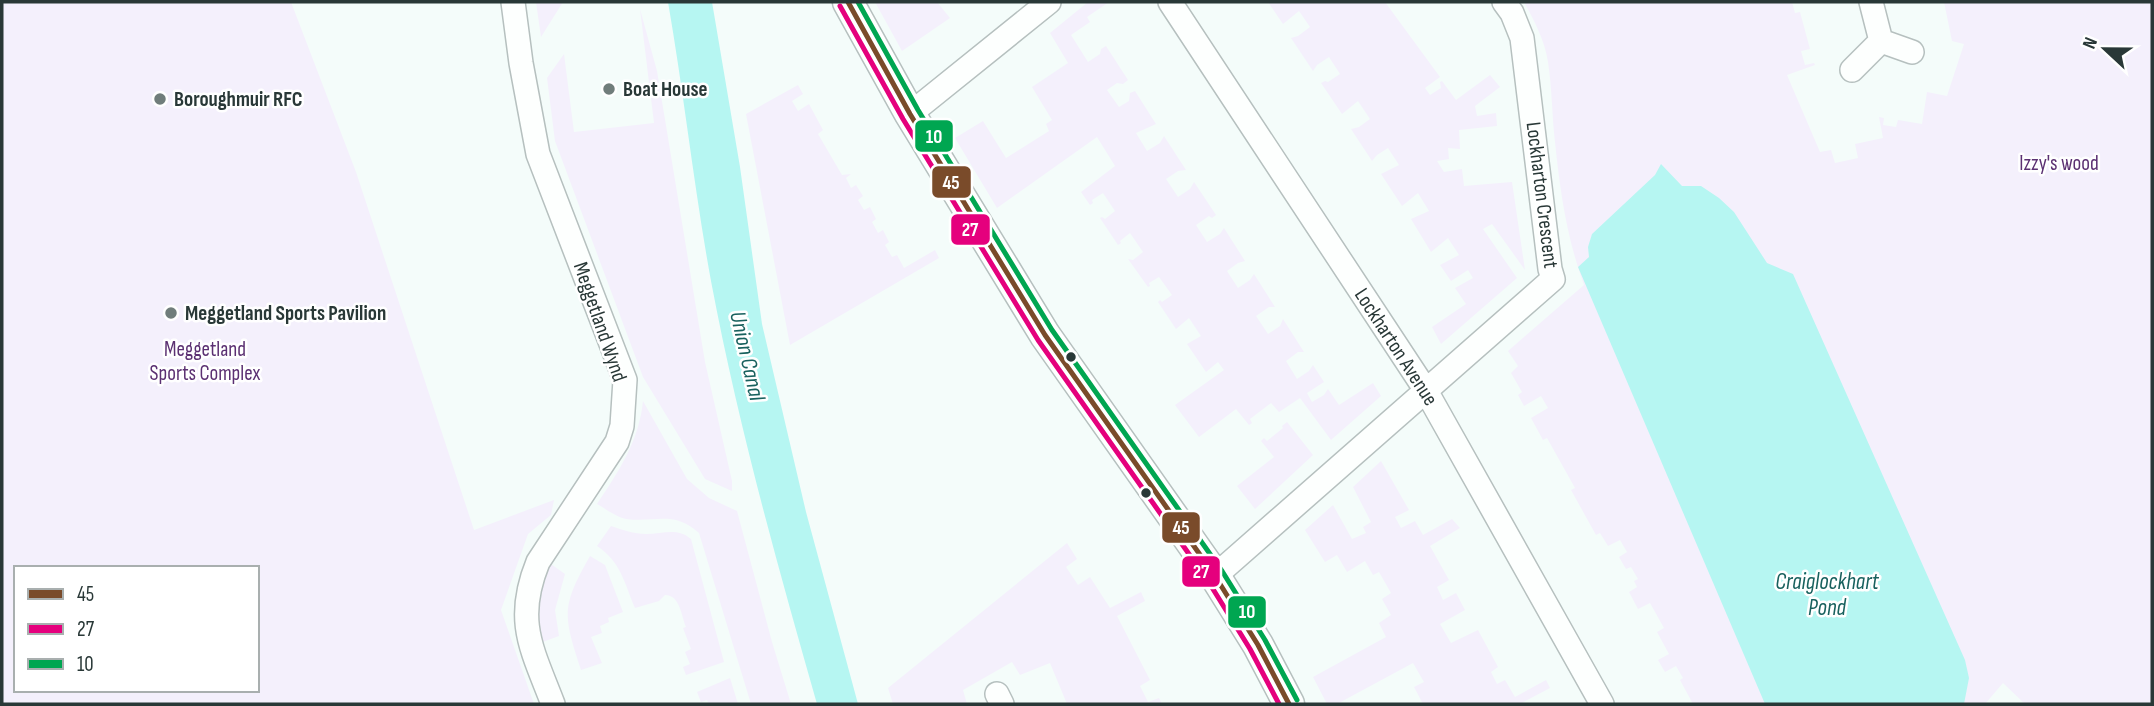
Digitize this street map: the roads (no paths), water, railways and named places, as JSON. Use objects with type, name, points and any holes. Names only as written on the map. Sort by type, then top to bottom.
[{"type":"street","name":"Meggetland Wynd","points":[[513,2],[538,154],[625,380],[622,426],[617,442],[538,562],[529,583],[525,624],[529,643],[553,704]]},
{"type":"street","points":[[848,2],[910,114],[1045,335],[1215,576],[1258,645],[1289,704]]},
{"type":"street","points":[[910,114],[1049,2]]},
{"type":"street","name":"Lockharton Avenue","points":[[1170,2],[1425,389],[1602,704]]},
{"type":"street","name":"Lockharton Crescent","points":[[1215,576],[1553,279],[1522,38],[1512,13],[1504,2]]},
{"type":"street","points":[[1871,2],[1881,41]]},
{"type":"street","points":[[1881,41],[1912,52]]},
{"type":"street","points":[[1852,70],[1881,41]]},
{"type":"water","name":"Union Canal","points":[[668,2],[712,2],[740,167],[762,324],[806,512],[858,704],[817,704],[773,546],[733,388],[711,281]]},
{"type":"water","name":"Craiglockhart Pond","points":[[1661,164],[1682,186],[1701,186],[1719,198],[1734,212],[1767,263],[1793,274],[1965,660],[1969,678],[1964,704],[1765,704],[1578,267],[1589,257],[1588,247],[1592,234],[1655,175]]},
{"type":"place","name":"Boat House","points":[[609,89]]},
{"type":"place","name":"Boroughmuir RFC","points":[[160,99]]},
{"type":"place","name":"Meggetland Sports Pavilion","points":[[171,313]]},
{"type":"park label","name":"Izzy's wood","points":[[2059,163]]},
{"type":"park label","name":"Meggetland Sports Complex","points":[[205,361]]}]
